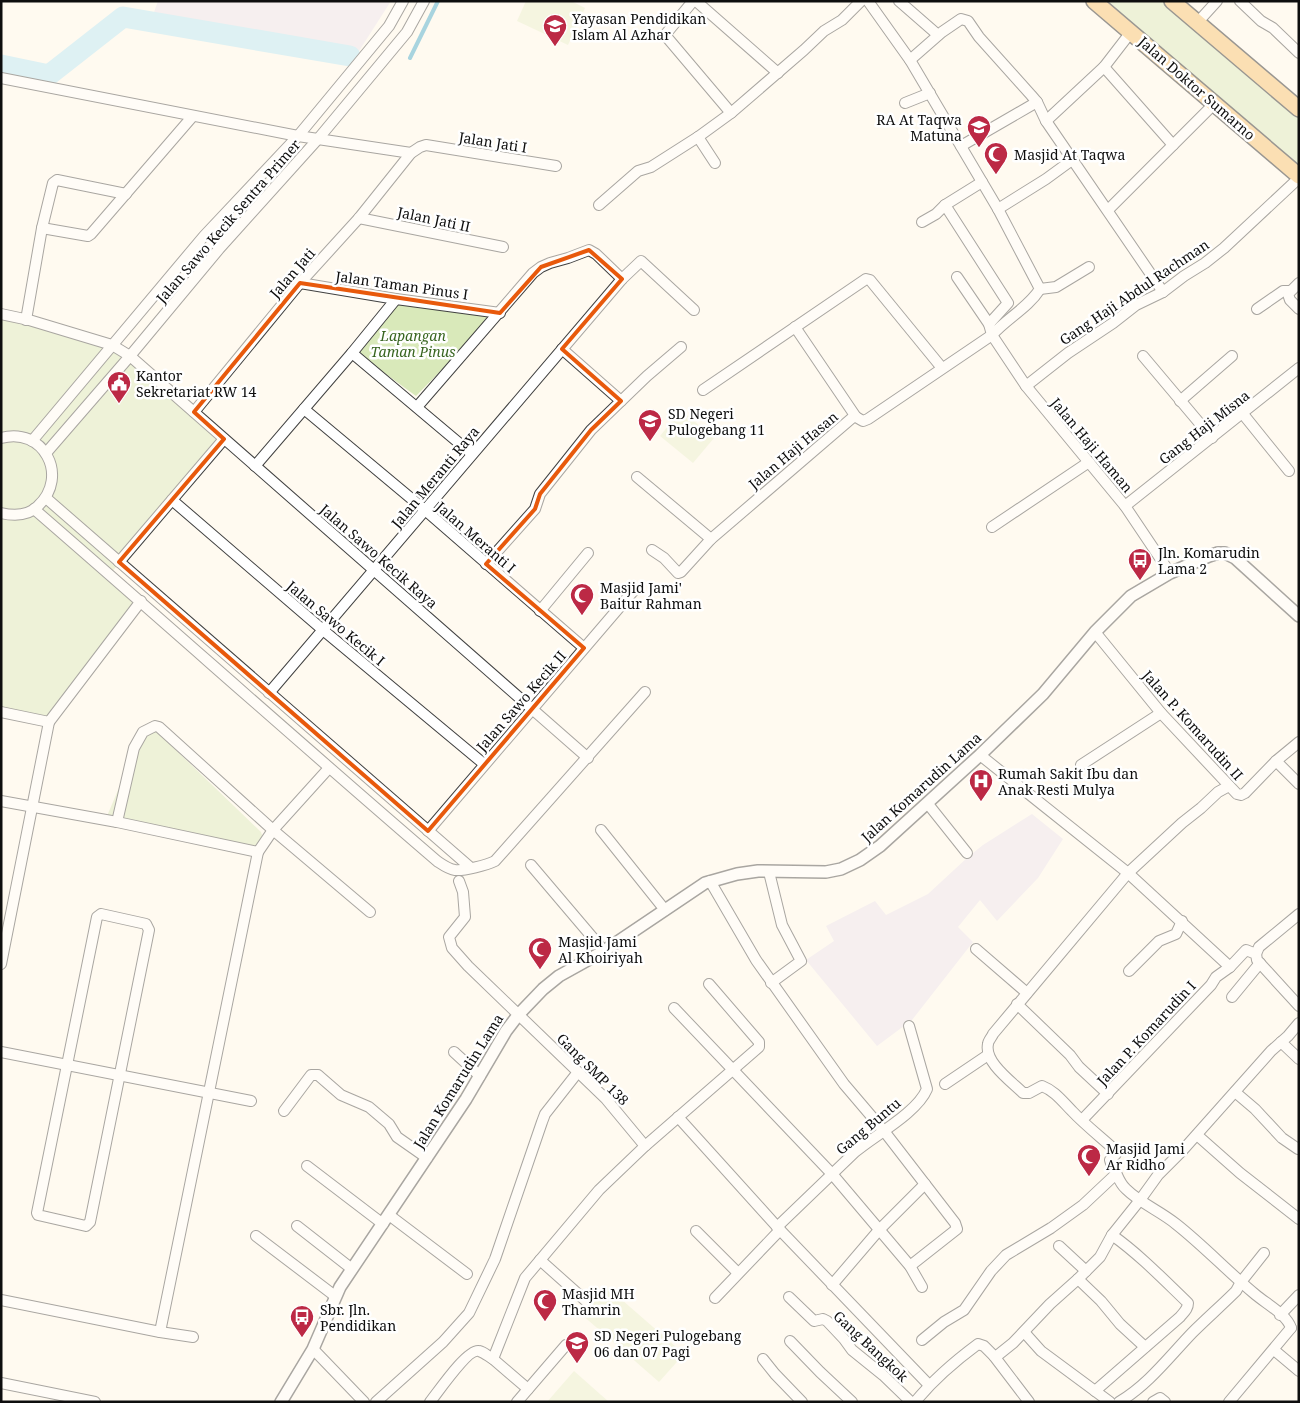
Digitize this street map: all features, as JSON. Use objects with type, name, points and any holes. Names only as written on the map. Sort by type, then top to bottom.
[{"type":"main road","name":"Jalan Doktor Sumarno","points":[[1094,1],[1299,177]]},
{"type":"main road","points":[[1172,1],[1299,109]]},
{"type":"street","name":"Jalan Sawo Kecik Sentra Primer","points":[[32,441],[204,236],[298,136],[389,26],[403,1]]},
{"type":"street","name":"Jalan Sawo Kecik Sentra Primer","points":[[46,454],[219,249],[318,139],[407,32],[424,1]]},
{"type":"street","points":[[731,113],[665,35],[695,1],[778,73]]},
{"type":"street","points":[[598,205],[638,171],[651,167],[731,113],[824,30],[842,20],[861,1]]},
{"type":"street","points":[[868,1],[910,60],[998,209],[1040,289],[1056,287],[1088,267]]},
{"type":"street","points":[[899,1],[938,35]]},
{"type":"street","points":[[1197,23],[1217,1]]},
{"type":"street","points":[[1240,1],[1261,21],[1273,28],[1299,53]]},
{"type":"street","points":[[910,60],[938,35],[960,19],[968,21],[979,37],[1037,102],[1046,121],[1163,292]]},
{"type":"street","points":[[389,26],[407,32]]},
{"type":"street","points":[[1046,121],[1104,67],[1131,32]]},
{"type":"street","points":[[1104,67],[1173,145]]},
{"type":"street","points":[[1,78],[192,117],[412,154]]},
{"type":"street","points":[[905,103],[930,94]]},
{"type":"street","points":[[961,146],[1037,102]]},
{"type":"street","points":[[1108,210],[1214,104]]},
{"type":"street","points":[[42,228],[88,236],[192,117]]},
{"type":"street","points":[[698,137],[715,163]]},
{"type":"street","name":"Jalan Jati","points":[[194,412],[300,284],[359,218],[412,154],[420,147],[426,145]]},
{"type":"street","name":"Jalan Jati I","points":[[426,145],[556,166]]},
{"type":"street","points":[[998,209],[1046,180],[1072,160]]},
{"type":"street","name":"Gang Haji Abdul Rachman","points":[[1026,386],[1068,353],[1136,305],[1163,292],[1205,263],[1224,248],[1299,177]]},
{"type":"street","points":[[26,320],[42,228],[52,185],[55,181],[126,194]]},
{"type":"street","points":[[922,222],[982,182]]},
{"type":"street","points":[[945,205],[1008,303],[989,324]]},
{"type":"street","name":"Jalan Jati II","points":[[359,218],[503,247]]},
{"type":"street","points":[[204,236],[219,249]]},
{"type":"street","points":[[416,407],[541,267],[589,250],[596,254],[622,279]]},
{"type":"street","name":"Jalan Meranti Raya","points":[[269,692],[622,279],[641,261],[694,310]]},
{"type":"street","name":"Jalan Haji Haman","points":[[957,277],[989,324],[992,335],[1026,386],[1125,506],[1170,573]]},
{"type":"street","points":[[703,390],[866,279],[870,280],[942,368]]},
{"type":"street","points":[[1257,309],[1283,291],[1289,291],[1299,283]]},
{"type":"street","name":"Jalan Taman Pinus I","points":[[300,284],[500,313]]},
{"type":"street","name":"Jalan Haji Hasan","points":[[652,550],[664,558],[678,573],[681,572],[712,539],[852,418],[856,417],[863,421],[868,419],[992,335],[1024,308],[1040,289]]},
{"type":"street","points":[[1289,291],[1289,297],[1299,309]]},
{"type":"street","points":[[255,466],[396,299]]},
{"type":"street","name":"Jalan Sawo Kecik Raya","points":[[1,314],[112,345],[130,356],[588,758]]},
{"type":"street","points":[[795,327],[856,417]]},
{"type":"street","points":[[486,564],[535,508],[540,494],[591,430],[621,400],[681,347]]},
{"type":"street","points":[[562,349],[621,400]]},
{"type":"street","points":[[352,353],[472,454]]},
{"type":"street","points":[[1142,356],[1212,438]]},
{"type":"street","points":[[1180,401],[1232,356]]},
{"type":"street","name":"Gang Haji Misna","points":[[1125,506],[1299,368]]},
{"type":"street","name":"Jalan Meranti I","points":[[304,409],[425,510],[584,648]]},
{"type":"street","points":[[1242,414],[1289,471]]},
{"type":"street","points":[[1,438],[14,436],[32,441],[50,460],[53,476],[46,498],[34,510],[19,515],[1,513]]},
{"type":"street","points":[[119,562],[224,439]]},
{"type":"street","points":[[992,527],[1089,462]]},
{"type":"street","points":[[637,477],[712,539]]},
{"type":"street","points":[[46,498],[471,868]]},
{"type":"street","name":"Jalan Sawo Kecik I","points":[[172,500],[323,630],[484,764]]},
{"type":"street","points":[[34,510],[205,657],[329,768],[445,866],[457,870],[471,868],[495,860],[645,692]]},
{"type":"street","name":"Jalan Komarudin Lama","points":[[281,1402],[312,1349],[335,1296],[352,1269],[427,1158],[480,1076],[506,1031],[519,1014],[550,983],[604,951],[710,881],[751,872],[826,872],[851,864],[880,846],[928,804],[1043,694],[1095,632],[1131,596],[1170,573],[1218,552],[1225,553],[1235,558],[1299,616]]},
{"type":"street","points":[[540,611],[588,553]]},
{"type":"street","name":"Jalan Sawo Kecik II","points":[[428,831],[635,590]]},
{"type":"street","points":[[1,964],[49,722],[141,602]]},
{"type":"street","name":"Jalan P. Komarudin II","points":[[1095,632],[1161,713],[1237,794],[1241,796],[1245,793],[1276,761],[1299,742]]},
{"type":"street","points":[[205,657],[216,646]]},
{"type":"street","points":[[1,712],[49,722]]},
{"type":"street","points":[[1081,765],[1161,713]]},
{"type":"street","points":[[117,822],[134,748],[143,732],[156,726],[273,830],[370,912]]},
{"type":"street","points":[[300,741],[310,728]]},
{"type":"street","points":[[980,755],[1128,873],[1230,967]]},
{"type":"street","points":[[1276,761],[1299,784]]},
{"type":"street","points":[[160,1332],[258,852],[273,830],[329,768]]},
{"type":"street","points":[[1229,786],[1218,792],[1202,808],[1182,823],[1128,873],[1017,1004],[993,1034],[988,1044],[988,1055],[994,1064],[1023,1092],[1029,1093],[1042,1086],[1048,1088],[1116,1151],[1116,1154],[1110,1160],[1121,1184],[1140,1200],[1180,1227],[1295,1327],[1253,1371],[1229,1402]]},
{"type":"street","points":[[1,801],[32,805],[258,852]]},
{"type":"street","points":[[928,804],[967,854]]},
{"type":"street","points":[[601,830],[665,910]]},
{"type":"street","points":[[531,864],[604,951]]},
{"type":"street","points":[[769,872],[782,925],[800,961],[771,983]]},
{"type":"street","name":"Gang SMP 138","points":[[459,881],[463,892],[465,917],[450,935],[449,940],[452,948],[468,966],[606,1099],[645,1146]]},
{"type":"street","points":[[710,881],[747,946],[771,983],[844,1084],[884,1131],[955,1223],[957,1229],[910,1266]]},
{"type":"street","points":[[101,914],[146,924],[149,927],[90,1222],[86,1226],[38,1215],[37,1213],[68,1065],[97,917],[101,914]]},
{"type":"street","points":[[1232,996],[1258,959],[1259,948],[1299,914]]},
{"type":"street","points":[[1129,971],[1159,940],[1176,934],[1182,921]]},
{"type":"street","points":[[976,949],[1027,993]]},
{"type":"street","name":"Jalan P. Komarudin I","points":[[1082,1120],[1216,978],[1230,967],[1246,950],[1258,959]]},
{"type":"street","points":[[1258,959],[1299,1006]]},
{"type":"street","points":[[493,1359],[525,1278],[599,1190],[645,1146],[759,1047],[760,1044],[709,984]]},
{"type":"street","points":[[1017,1004],[1070,1055],[1079,1068],[1108,1094]]},
{"type":"street","points":[[674,1008],[833,1175],[910,1266],[922,1286]]},
{"type":"street","points":[[994,1356],[1013,1343],[1050,1304],[1100,1257],[1112,1235],[1158,1175],[1299,1023]]},
{"type":"street","name":"Gang Buntu","points":[[715,1298],[778,1228],[856,1151],[912,1108],[927,1088],[909,1026]]},
{"type":"street","points":[[1280,1042],[1299,1059]]},
{"type":"street","points":[[1,1052],[251,1101]]},
{"type":"street","points":[[454,1052],[480,1076]]},
{"type":"street","points":[[945,1084],[988,1055]]},
{"type":"street","points":[[376,1402],[443,1342],[469,1313],[495,1260],[545,1114],[578,1072]]},
{"type":"street","points":[[284,1111],[311,1075],[318,1074],[341,1094],[369,1107],[389,1124],[397,1137],[427,1158]]},
{"type":"street","points":[[1235,1092],[1255,1109],[1274,1131],[1298,1149]]},
{"type":"street","points":[[678,1117],[778,1228],[929,1385]]},
{"type":"street","points":[[1197,1135],[1240,1173],[1299,1219]]},
{"type":"street","points":[[307,1166],[467,1274]]},
{"type":"street","points":[[922,1340],[944,1322],[964,1310],[991,1271],[1006,1255],[1051,1228],[1083,1205],[1116,1174]]},
{"type":"street","points":[[832,1285],[879,1230],[925,1184]]},
{"type":"street","points":[[297,1226],[352,1269]]},
{"type":"street","points":[[696,1231],[738,1273]]},
{"type":"street","points":[[1096,1391],[1180,1316],[1187,1309],[1188,1303],[1134,1251],[1112,1235]]},
{"type":"street","points":[[256,1236],[335,1296]]},
{"type":"street","points":[[1059,1246],[1086,1271]]},
{"type":"street","points":[[1120,1402],[1144,1384],[1193,1332],[1236,1291],[1264,1253]]},
{"type":"street","points":[[540,1260],[586,1301]]},
{"type":"street","points":[[1078,1279],[1101,1301],[1120,1324],[1145,1347]]},
{"type":"street","points":[[1280,1315],[1299,1295]]},
{"type":"street","name":"Gang Bangkok","points":[[789,1298],[814,1321],[827,1321],[852,1350],[913,1402]]},
{"type":"street","points":[[1,1300],[193,1337]]},
{"type":"street","points":[[1024,1332],[1042,1351],[1110,1402]]},
{"type":"street","points":[[790,1341],[852,1402]]},
{"type":"street","points":[[913,1402],[955,1361],[978,1344],[994,1356],[1029,1402]]},
{"type":"street","points":[[517,1402],[566,1345]]},
{"type":"street","points":[[312,1349],[364,1402]]},
{"type":"street","points":[[1274,1350],[1299,1371]]},
{"type":"street","points":[[430,1402],[466,1357],[475,1351],[480,1351],[493,1359],[528,1389]]},
{"type":"street","points":[[763,1359],[802,1402]]},
{"type":"street","points":[[1,1382],[95,1402]]},
{"type":"street","points":[[1152,1402],[1160,1398],[1165,1402]]},
{"type":"highlighted area","points":[[589,250],[622,279],[562,349],[621,401],[591,430],[540,494],[535,509],[486,564],[584,648],[428,831],[119,562],[224,439],[194,412],[300,283],[500,313],[541,267]]},
{"type":"shaded area","points":[[158,1],[391,1],[359,51],[153,15]]},
{"type":"shaded area","points":[[1032,814],[1063,839],[1038,878],[997,921],[980,900],[958,927],[973,942],[912,1020],[877,1046],[806,960],[834,941],[826,926],[875,901],[886,915],[928,894],[983,845]]},
{"type":"green space","points":[[526,1],[571,1],[585,8],[568,45],[517,21]]},
{"type":"green space","points":[[1093,1],[1170,1],[1299,109],[1299,175]]},
{"type":"green space","name":"Lapangan Taman Pinus","points":[[395,301],[498,312],[416,396],[357,353]]},
{"type":"green space","points":[[1,317],[112,345],[224,439],[110,574],[141,601],[49,722],[1,712]]},
{"type":"green space","points":[[681,410],[714,438],[693,463],[660,436]]},
{"type":"green space","points":[[154,729],[261,832],[266,847],[252,849],[107,816],[136,748]]},
{"type":"green space","points":[[606,1286],[684,1354],[659,1382],[581,1314]]},
{"type":"green space","points":[[574,1371],[609,1402],[547,1402]]},
{"type":"waterway","points":[[410,58],[438,1]]},
{"type":"waterway","points":[[1,65],[49,75],[123,17],[350,56]]},
{"type":"place","name":"Yayasan Pendidikan Islam Al Azhar","points":[[555,47]]},
{"type":"place","name":"RA At Taqwa Matuna","points":[[979,148]]},
{"type":"place","name":"Masjid At Taqwa","points":[[996,175]]},
{"type":"place","name":"Kantor Sekretariat RW 14","points":[[119,404]]},
{"type":"place","name":"SD Negeri Pulogebang 11","points":[[650,442]]},
{"type":"place","name":"Jln. Komarudin Lama 2","points":[[1140,581]]},
{"type":"place","name":"Masjid Jami' Baitur Rahman","points":[[582,616]]},
{"type":"place","name":"Rumah Sakit Ibu dan Anak Resti Mulya","points":[[981,802]]},
{"type":"place","name":"Masjid Jami Al Khoiriyah","points":[[540,970]]},
{"type":"place","name":"Masjid Jami Ar Ridho","points":[[1089,1177]]},
{"type":"place","name":"Masjid MH Thamrin","points":[[545,1322]]},
{"type":"place","name":"Sbr. Jln. Pendidikan","points":[[302,1338]]},
{"type":"place","name":"SD Negeri Pulogebang 06 dan 07 Pagi","points":[[577,1364]]}]
